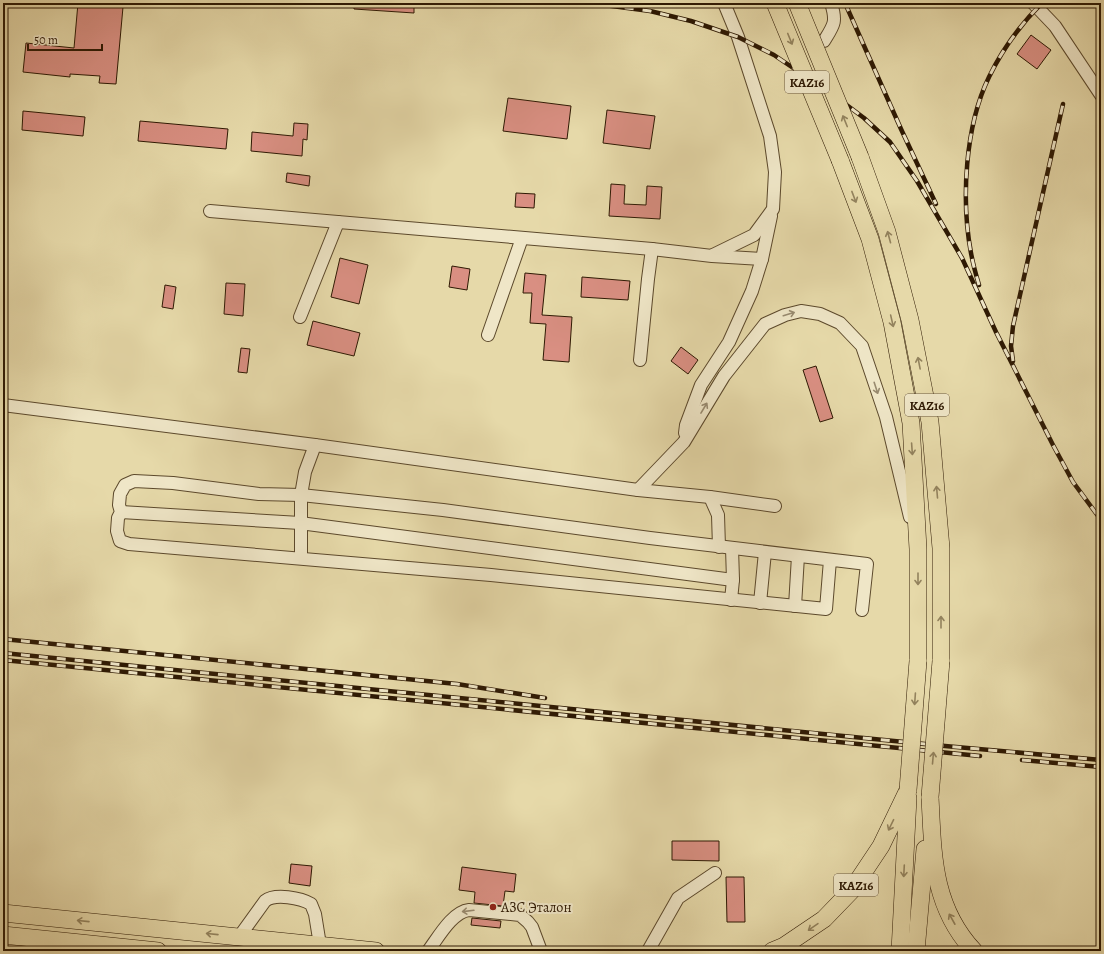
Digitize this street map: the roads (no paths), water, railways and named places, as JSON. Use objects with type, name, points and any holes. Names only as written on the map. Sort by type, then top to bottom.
[{"type":"highway","name":"KAZ16","points":[[775,3],[840,160],[870,240],[892,322],[910,423],[918,549],[918,660],[908,790],[900,951]]},
{"type":"highway","name":"KAZ16","points":[[797,3],[860,157],[889,239],[910,320],[930,422],[941,548],[941,661],[916,951]]},
{"type":"highway","name":"KAZ16","points":[[772,951],[784,946],[824,919],[851,891],[881,846],[908,790]]},
{"type":"highway","name":"KAZ16","points":[[930,797],[936,879],[948,912],[957,928],[974,951]]},
{"type":"highway","points":[[3,913],[376,951]]},
{"type":"highway","points":[[3,935],[158,951]]},
{"type":"street","points":[[684,442],[686,425],[701,386],[729,342],[752,291],[762,259],[773,209],[775,172],[770,136],[738,37],[724,3]]},
{"type":"street","points":[[824,41],[832,28],[835,16],[831,3]]},
{"type":"street","points":[[1033,3],[1055,26],[1101,95]]},
{"type":"street","points":[[712,256],[754,235],[773,209]]},
{"type":"street","points":[[210,211],[652,249],[712,256],[762,259]]},
{"type":"street","points":[[300,317],[338,222]]},
{"type":"street","points":[[488,335],[522,238]]},
{"type":"street","points":[[640,360],[652,249]]},
{"type":"street","points":[[638,490],[684,442],[724,376],[765,324],[785,315],[801,311],[820,314],[840,323],[862,346],[886,417],[918,549]]},
{"type":"street","points":[[3,405],[315,445],[638,490],[710,497],[775,506]]},
{"type":"street","points":[[301,558],[301,495],[305,472],[315,445]]},
{"type":"street","points":[[830,560],[826,609],[491,575],[129,544],[120,541],[118,518],[121,512],[119,505],[120,494],[125,485],[134,481],[173,483],[259,494],[301,495],[443,510],[719,547],[866,564],[862,610]]},
{"type":"street","points":[[710,497],[718,515],[719,547]]},
{"type":"street","points":[[121,512],[300,523],[734,580]]},
{"type":"street","points":[[731,600],[734,580],[732,548]]},
{"type":"street","points":[[760,602],[765,552]]},
{"type":"street","points":[[795,606],[798,556]]},
{"type":"street","points":[[648,951],[678,898],[715,873]]},
{"type":"street","points":[[239,937],[269,898],[279,897],[302,900],[311,904],[315,914],[320,945]]},
{"type":"street","points":[[428,951],[452,919],[464,910],[469,910],[520,915],[532,927],[541,951]]},
{"type":"railway","points":[[589,3],[650,11],[691,21],[738,37],[774,55],[836,97],[864,118],[890,142],[917,181],[962,258],[996,332],[1053,445],[1073,482],[1101,520]]},
{"type":"railway","points":[[845,3],[936,204]]},
{"type":"railway","points":[[979,285],[971,253],[966,210],[967,164],[970,140],[981,96],[989,77],[1006,47],[1019,29],[1042,3]]},
{"type":"railway","points":[[1013,361],[1011,346],[1013,326],[1063,104]]},
{"type":"railway","points":[[3,639],[457,684],[545,698]]},
{"type":"railway","points":[[3,653],[1101,760]]},
{"type":"railway","points":[[3,660],[980,756]]},
{"type":"railway","points":[[1022,760],[1101,767]]},
{"type":"place","name":"АЗС Эталон","points":[[493,907]]}]
